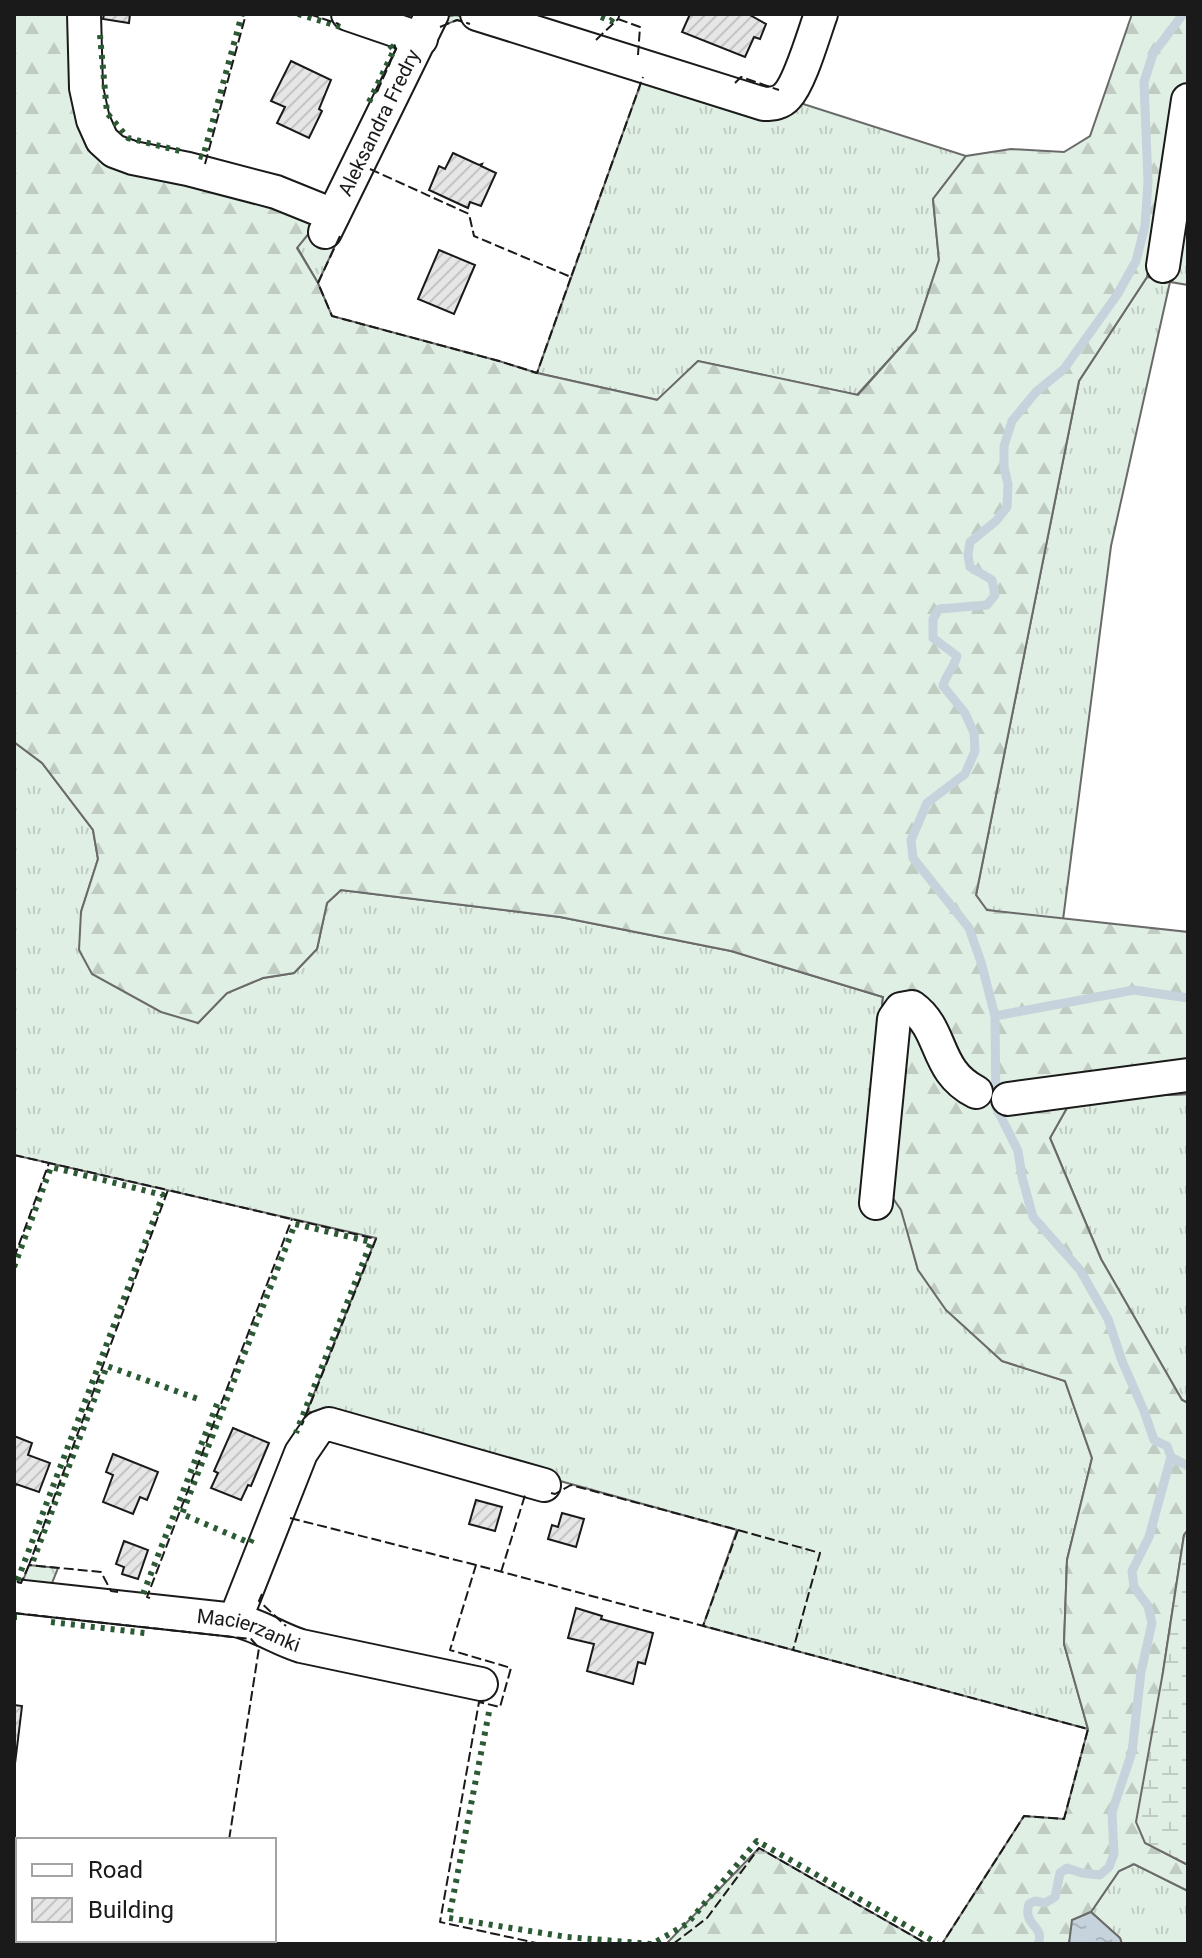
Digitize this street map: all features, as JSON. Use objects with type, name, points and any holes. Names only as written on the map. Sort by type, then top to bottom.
[{"type":"street","name":"Aleksandra Fredry","points":[[84,14],[86,88],[93,120],[102,140],[114,151],[276,192],[329,224],[427,26]]},
{"type":"street","points":[[348,14],[427,26]]},
{"type":"street","points":[[477,14],[764,104],[776,103],[787,97],[795,84],[821,14]]},
{"type":"street","points":[[1163,266],[1188,100]]},
{"type":"street","points":[[876,1203],[894,1019],[901,1009],[912,1007],[924,1015],[948,1071],[963,1086],[976,1092]]},
{"type":"street","points":[[1008,1099],[1188,1075]]},
{"type":"street","points":[[235,1620],[301,1453],[318,1428],[329,1424],[544,1485]]},
{"type":"street","name":"Macierzanki","points":[[14,1596],[235,1620],[260,1627],[301,1646],[481,1684]]},
{"type":"green space","points":[[14,14],[80,14],[99,144],[299,211],[314,227],[297,248],[318,283],[332,316],[537,373],[657,400],[698,361],[858,395],[916,330],[939,260],[933,199],[966,156],[1011,149],[1064,152],[1090,136],[1132,14],[1188,14],[1188,79],[1147,277],[1079,381],[976,895],[987,910],[1188,932],[1188,1094],[1072,1099],[1050,1138],[1101,1259],[1182,1400],[1188,1403],[1188,1530],[1184,1535],[1163,1672],[1146,1843],[1188,1865],[1188,1891],[1134,1864],[1119,1871],[1091,1912],[1073,1920],[1069,1944],[942,1944],[1024,1816],[1064,1819],[1088,1729],[1064,1644],[1067,1560],[1092,1458],[1065,1381],[1002,1361],[946,1310],[918,1270],[901,1210],[865,1158],[883,997],[731,951],[560,917],[341,890],[327,903],[317,949],[294,973],[263,978],[227,993],[198,1023],[161,1012],[92,974],[79,950],[81,912],[98,859],[93,830],[42,763],[14,742]]},
{"type":"green space","points":[[456,15],[797,102],[966,156],[933,199],[939,260],[916,330],[857,395],[698,361],[658,400],[537,373],[644,74],[457,20],[439,27],[444,17]]},
{"type":"green space","points":[[1188,164],[1188,285],[1170,282],[1111,546],[1063,920],[986,910],[976,895],[1079,381],[1147,277],[1171,281]]},
{"type":"green space","points":[[370,169],[318,283],[297,247]]},
{"type":"green space","points":[[14,742],[42,763],[93,830],[98,859],[81,912],[198,1023],[227,993],[263,978],[294,973],[317,949],[327,903],[341,890],[560,917],[731,951],[883,997],[865,1158],[902,1210],[918,1270],[1002,1361],[1065,1381],[1092,1458],[1067,1560],[1064,1644],[1088,1729],[703,1626],[737,1530],[307,1411],[376,1238],[14,1155]]},
{"type":"green space","points":[[1188,1094],[1188,1403],[1182,1400],[1101,1259],[1050,1138],[1072,1099]]},
{"type":"green space","points":[[1188,1530],[1188,1865],[1145,1843],[1136,1822],[1184,1535]]},
{"type":"green space","points":[[29,1565],[58,1568],[48,1593],[22,1583]]},
{"type":"green space","points":[[759,1848],[927,1944],[666,1944]]},
{"type":"green space","points":[[1134,1864],[1188,1891],[1188,1944],[1122,1944],[1120,1938],[1091,1912],[1119,1871]]},
{"type":"water","points":[[1091,1912],[1120,1938],[1122,1944],[1069,1944],[1072,1920]]},
{"type":"building","points":[[104,14],[130,14],[129,23],[103,19]]},
{"type":"building","points":[[690,14],[748,14],[766,24],[760,39],[754,37],[745,57],[682,32]]},
{"type":"building","points":[[291,61],[331,80],[319,109],[322,111],[309,138],[277,123],[285,107],[271,101]]},
{"type":"building","points":[[453,153],[496,173],[481,206],[470,202],[468,208],[429,190],[439,166],[445,169]]},
{"type":"building","points":[[439,250],[475,265],[454,314],[418,299]]},
{"type":"building","points":[[233,1428],[269,1443],[251,1486],[248,1485],[241,1500],[211,1488],[218,1473],[214,1471]]},
{"type":"building","points":[[14,1436],[32,1443],[28,1455],[50,1463],[39,1492],[16,1484],[14,1490]]},
{"type":"building","points":[[113,1454],[158,1472],[147,1500],[140,1497],[133,1514],[103,1502],[113,1475],[106,1472]]},
{"type":"building","points":[[476,1500],[502,1507],[495,1531],[469,1524]]},
{"type":"building","points":[[562,1513],[584,1519],[576,1547],[548,1539],[552,1525],[558,1527]]},
{"type":"building","points":[[124,1541],[148,1550],[138,1579],[122,1574],[124,1567],[116,1564]]},
{"type":"building","points":[[576,1608],[602,1616],[601,1619],[653,1633],[645,1664],[638,1662],[633,1684],[587,1671],[594,1644],[568,1638]]},
{"type":"building","points":[[14,1705],[22,1706],[14,1772]]},
{"type":"waterway","points":[[1038,1944],[1039,1933],[1029,1917],[1029,1904],[1035,1901],[1045,1903],[1055,1897],[1060,1873],[1067,1868],[1100,1875],[1109,1867],[1114,1854],[1112,1812],[1132,1752],[1141,1672],[1152,1623],[1148,1606],[1134,1587],[1132,1571],[1149,1537],[1171,1457],[1167,1446],[1154,1440],[1108,1319],[1080,1270],[1033,1217],[1018,1151],[996,1107],[995,1016],[981,962],[969,928],[913,858],[911,840],[927,803],[965,774],[975,751],[974,733],[965,713],[943,686],[957,656],[933,638],[933,619],[939,609],[987,605],[995,595],[992,580],[970,567],[968,555],[970,542],[996,521],[1007,507],[1004,446],[1012,421],[1036,392],[1064,369],[1117,295],[1136,261],[1145,226],[1148,182],[1144,82],[1153,54],[1183,14]]},
{"type":"waterway","points":[[995,1016],[1134,990],[1188,998]]},
{"type":"waterway","points":[[1171,1457],[1188,1466]]},
{"type":"hedge","points":[[199,156],[203,157],[242,14]]},
{"type":"hedge","points":[[298,14],[344,28]]},
{"type":"hedge","points":[[601,17],[611,21],[616,14]]},
{"type":"hedge","points":[[100,35],[107,113],[128,138],[184,152]]},
{"type":"hedge","points":[[369,102],[394,50],[386,41]]},
{"type":"hedge","points":[[14,1267],[51,1167],[163,1195],[18,1579],[14,1579]]},
{"type":"hedge","points":[[252,1539],[250,1543],[182,1514],[295,1224],[371,1242],[296,1433]]},
{"type":"hedge","points":[[33,1561],[107,1366],[198,1399]]},
{"type":"hedge","points":[[143,1594],[219,1399]]},
{"type":"hedge","points":[[51,1622],[145,1633]]},
{"type":"hedge","points":[[489,1712],[449,1918],[567,1937],[652,1944],[687,1924],[757,1841],[937,1943]]},
{"type":"fence","points":[[205,164],[246,14]]},
{"type":"fence","points":[[309,14],[339,24]]},
{"type":"fence","points":[[596,40],[620,14]]},
{"type":"fence","points":[[618,19],[640,27],[638,55]]},
{"type":"fence","points":[[440,27],[457,20],[470,24]]},
{"type":"fence","points":[[377,92],[396,49],[393,41]]},
{"type":"fence","points":[[370,169],[469,214],[474,236],[571,277],[643,77]]},
{"type":"fence","points":[[735,83],[741,77],[779,90]]},
{"type":"fence","points":[[340,236],[318,283],[332,316],[537,373],[571,277]]},
{"type":"fence","points":[[14,1155],[49,1163]]},
{"type":"fence","points":[[14,1258],[49,1163],[168,1190]]},
{"type":"fence","points":[[118,1592],[111,1591],[101,1572],[29,1565],[168,1190],[376,1239],[302,1425]]},
{"type":"fence","points":[[150,1598],[147,1597],[292,1219]]},
{"type":"fence","points":[[551,1493],[555,1494],[571,1485],[738,1530],[703,1626]]},
{"type":"fence","points":[[501,1572],[526,1492]]},
{"type":"fence","points":[[290,1518],[476,1565]]},
{"type":"fence","points":[[738,1530],[820,1553],[793,1650]]},
{"type":"fence","points":[[17,1582],[21,1583],[29,1565]]},
{"type":"fence","points":[[541,1944],[440,1922],[479,1702],[500,1707],[511,1668],[450,1650],[476,1565],[1088,1729],[1064,1819],[1024,1816],[942,1944]]},
{"type":"fence","points":[[262,1594],[259,1601],[286,1626]]},
{"type":"fence","points":[[14,1613],[251,1639],[259,1648],[229,1838]]},
{"type":"fence","points":[[673,1944],[707,1918],[759,1848],[927,1944]]}]
